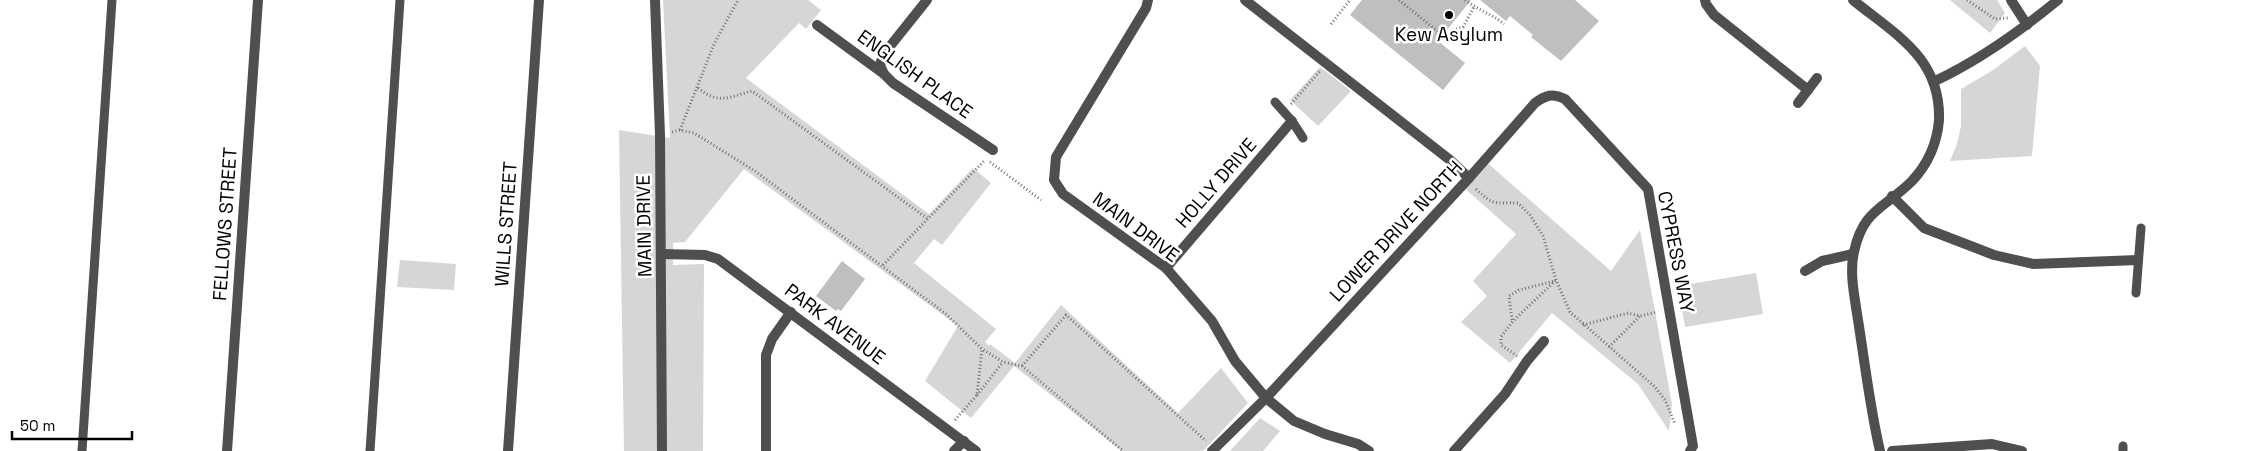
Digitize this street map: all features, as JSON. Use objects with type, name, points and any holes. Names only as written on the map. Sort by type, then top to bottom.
[{"type":"street","name":"FELLOWS STREET","points":[[227,451],[258,0]]},
{"type":"street","name":"WILLS STREET","points":[[508,451],[539,0]]},
{"type":"street","name":"MAIN DRIVE","points":[[654,0],[658,46],[662,254],[662,451]]},
{"type":"street","points":[[884,74],[880,65],[883,55],[927,0]]},
{"type":"street","name":"MAIN DRIVE","points":[[1148,0],[1146,8],[1056,157],[1054,180],[1063,194],[1166,268],[1212,321],[1235,361],[1266,398],[1294,421],[1325,434],[1358,444],[1370,451]]},
{"type":"street","points":[[1246,0],[1450,160],[1469,178]]},
{"type":"street","points":[[1705,0],[1714,15],[1808,90]]},
{"type":"street","points":[[1854,0],[1905,42],[1924,61],[1934,81],[1939,106],[1938,137],[1928,160],[1911,181],[1872,213],[1860,233],[1853,254],[1856,300],[1872,413],[1880,451]]},
{"type":"street","points":[[2011,0],[2027,25]]},
{"type":"street","points":[[1934,81],[1969,65],[2027,25],[2058,0]]},
{"type":"street","name":"ENGLISH PLACE","points":[[817,25],[884,74],[893,84],[993,150]]},
{"type":"street","points":[[1798,103],[1818,78]]},
{"type":"street","name":"LOWER DRIVE NORTH","points":[[1215,448],[1266,398],[1469,178],[1534,103],[1545,96],[1555,94]]},
{"type":"street","name":"CYPRESS WAY","points":[[1555,94],[1565,99],[1648,189],[1693,446],[1690,451]]},
{"type":"street","name":"HOLLY DRIVE","points":[[1166,268],[1292,121]]},
{"type":"street","points":[[1892,196],[1924,228],[1994,255],[2033,264],[2138,260]]},
{"type":"street","name":"PARK AVENUE","points":[[662,254],[711,256],[727,265],[976,451]]},
{"type":"street","points":[[1805,271],[1822,260],[1853,254]]},
{"type":"street","points":[[766,451],[766,356],[772,340],[791,312]]},
{"type":"street","points":[[1454,451],[1505,394],[1544,340]]},
{"type":"street","points":[[954,451],[964,441]]},
{"type":"street","points":[[1892,451],[1992,444],[2022,451]]},
{"type":"lane","points":[[82,451],[112,0]]},
{"type":"lane","points":[[370,451],[400,0]]},
{"type":"lane","points":[[1275,102],[1304,138]]},
{"type":"lane","points":[[2136,293],[2141,228]]},
{"type":"path","points":[[738,0],[714,44],[680,130],[694,133],[755,171],[946,314],[982,349],[1003,362],[1022,366],[1123,451]]},
{"type":"path","points":[[1331,24],[1350,0]]},
{"type":"path","points":[[1398,0],[1441,34],[1463,27],[1474,7]]},
{"type":"path","points":[[1466,0],[1474,7],[1495,16],[1504,24]]},
{"type":"path","points":[[1967,0],[1996,19],[2008,17],[2027,25]]},
{"type":"path","points":[[1284,112],[1326,64]]},
{"type":"path","points":[[698,88],[709,97],[721,100],[752,91],[928,218]]},
{"type":"path","points":[[883,265],[993,150]]},
{"type":"path","points":[[986,159],[1041,200]]},
{"type":"path","points":[[1469,178],[1472,186],[1487,200],[1498,205],[1518,203],[1530,215],[1543,236],[1556,280],[1570,312],[1655,387],[1664,400],[1677,428]]},
{"type":"path","points":[[1512,321],[1509,296],[1519,290],[1556,280]]},
{"type":"path","points":[[1527,361],[1501,345],[1501,337],[1512,321],[1556,280]]},
{"type":"path","points":[[1583,325],[1628,313],[1640,316],[1670,308]]},
{"type":"path","points":[[1022,366],[1066,315],[1215,448]]},
{"type":"path","points":[[1609,347],[1640,316]]},
{"type":"path","points":[[977,395],[982,349]]},
{"type":"path","points":[[955,421],[1003,362]]},
{"type":"shaded area","points":[[663,0],[808,0],[821,10],[806,29],[799,23],[746,78],[929,214],[973,168],[991,183],[942,245],[934,239],[914,263],[996,329],[985,342],[989,346],[990,344],[1015,363],[1061,305],[1178,413],[1221,368],[1248,403],[1203,451],[1122,451],[1014,366],[971,418],[925,381],[958,326],[744,169],[685,242],[673,243],[673,265],[704,264],[703,451],[624,451],[619,130],[670,138]]},
{"type":"shaded area","points":[[1950,0],[1997,0],[2005,13],[1990,33]]},
{"type":"shaded area","points":[[2025,46],[2040,66],[2032,156],[1950,161],[1957,144],[1961,126],[1961,89],[1993,70]]},
{"type":"shaded area","points":[[1320,67],[1351,91],[1318,126],[1290,100]]},
{"type":"shaded area","points":[[1483,159],[1611,271],[1640,230],[1672,404],[1669,431],[1638,384],[1552,313],[1510,363],[1461,322],[1487,296],[1473,281],[1516,234],[1461,185]]},
{"type":"shaded area","points":[[400,260],[456,264],[454,290],[397,287]]},
{"type":"shaded area","points":[[1756,273],[1763,314],[1685,327],[1678,286]]},
{"type":"shaded area","points":[[1260,418],[1280,431],[1263,451],[1230,451]]},
{"type":"building","points":[[1362,0],[1471,0],[1438,41],[1465,63],[1443,90],[1350,15]]},
{"type":"building","points":[[1480,0],[1575,0],[1599,21],[1561,61],[1531,37],[1533,35],[1510,16],[1506,21]]},
{"type":"building","points":[[842,261],[865,279],[841,311],[838,309],[836,311],[816,296]]},
{"type":"place","name":"Kew Asylum","points":[[1449,15]]}]
